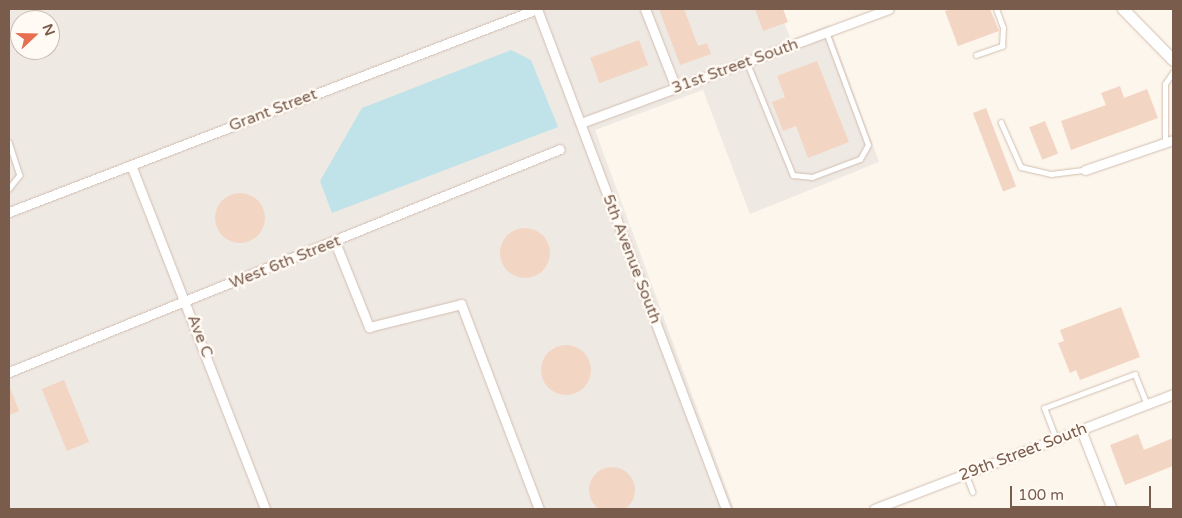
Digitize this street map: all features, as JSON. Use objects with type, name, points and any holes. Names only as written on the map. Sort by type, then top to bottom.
[{"type":"main road","points":[[1123,9],[1173,60]]},
{"type":"street","name":"5th Avenue South","points":[[537,9],[726,509]]},
{"type":"street","name":"Grant Street","points":[[9,212],[537,9]]},
{"type":"street","points":[[645,9],[676,88]]},
{"type":"street","name":"31st Street South","points":[[581,123],[889,9]]},
{"type":"street","points":[[1085,170],[1169,141]]},
{"type":"street","name":"West 6th Street","points":[[9,372],[187,303],[560,149]]},
{"type":"street","name":"Ave C","points":[[131,165],[187,303],[265,509]]},
{"type":"street","points":[[335,242],[369,327],[461,304],[539,509]]},
{"type":"street","name":"29th Street South","points":[[874,509],[1173,394]]},
{"type":"street","points":[[1081,430],[1112,509]]},
{"type":"lane","points":[[976,55],[1002,46],[1003,28],[996,9]]},
{"type":"lane","points":[[747,62],[793,175],[802,179],[860,159],[868,145],[826,32]]},
{"type":"lane","points":[[1169,141],[1165,84],[1173,72]]},
{"type":"lane","points":[[1001,122],[1021,167],[1050,174],[1085,170]]},
{"type":"lane","points":[[9,142],[20,175],[9,189]]},
{"type":"lane","points":[[1056,439],[1044,408],[1135,374],[1147,404]]},
{"type":"lane","points":[[966,474],[973,492]]},
{"type":"shaded area","points":[[9,9],[779,9],[791,40],[829,25],[879,162],[750,214],[703,90],[595,130],[734,509],[9,509]]},
{"type":"water","points":[[511,50],[531,60],[558,127],[332,213],[320,181],[362,108]]},
{"type":"building","points":[[659,9],[684,9],[698,46],[707,43],[711,54],[680,65]]},
{"type":"building","points":[[755,9],[783,9],[788,22],[763,31]]},
{"type":"building","points":[[952,9],[990,9],[999,31],[958,46],[945,11]]},
{"type":"building","points":[[639,40],[648,65],[599,83],[590,58]]},
{"type":"building","points":[[817,61],[849,142],[808,158],[796,126],[783,131],[772,102],[785,97],[777,76]]},
{"type":"building","points":[[1120,86],[1124,98],[1147,89],[1158,118],[1071,150],[1061,121],[1106,105],[1101,93]]},
{"type":"building","points":[[986,108],[1016,186],[1003,191],[973,113]]},
{"type":"building","points":[[1045,121],[1058,153],[1042,160],[1029,127]]},
{"type":"building","points":[[240,193],[249,195],[260,204],[265,218],[263,227],[254,238],[240,243],[231,241],[220,232],[215,218],[217,209],[226,198]]},
{"type":"building","points":[[525,228],[534,230],[545,239],[550,253],[548,262],[539,273],[525,278],[516,276],[505,267],[500,253],[502,244],[511,233]]},
{"type":"building","points":[[1121,307],[1140,357],[1080,380],[1076,370],[1070,373],[1058,343],[1064,341],[1060,330]]},
{"type":"building","points":[[566,345],[575,347],[586,356],[591,370],[589,379],[580,390],[566,395],[557,393],[546,384],[541,370],[543,361],[552,350]]},
{"type":"building","points":[[64,380],[89,442],[67,451],[42,389]]},
{"type":"building","points":[[9,385],[19,411],[9,415]]},
{"type":"building","points":[[1138,434],[1144,450],[1173,438],[1173,466],[1125,485],[1110,445]]},
{"type":"building","points":[[617,467],[629,473],[634,481],[634,499],[629,507],[621,512],[607,513],[595,507],[590,499],[589,485],[595,473],[603,468]]}]
